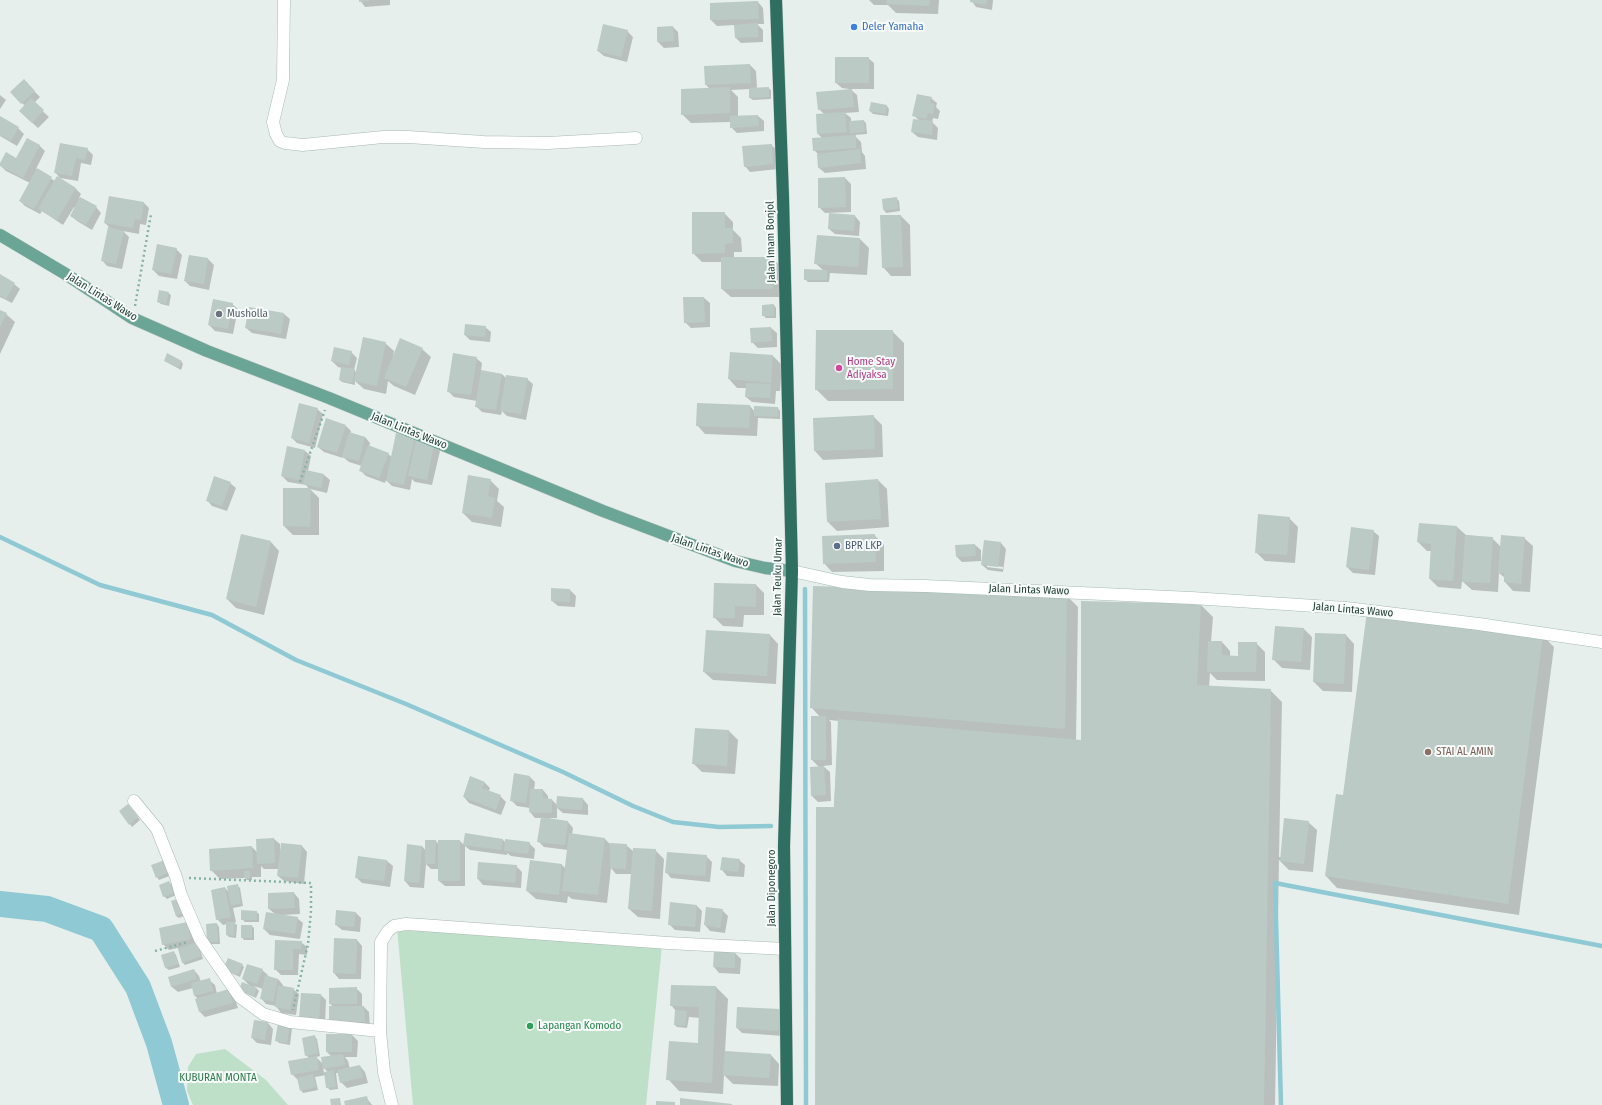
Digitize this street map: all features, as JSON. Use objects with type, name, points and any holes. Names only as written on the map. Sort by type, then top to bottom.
[{"type":"highway","name":"Jalan Imam Bonjol","points":[[776,0],[791,483]]},
{"type":"highway","name":"Jalan Teuku Umar","points":[[789,671],[792,571],[791,483]]},
{"type":"highway","name":"Jalan Diponegoro","points":[[787,1105],[784,846],[789,671]]},
{"type":"main road","name":"Jalan Lintas Wawo","points":[[0,235],[64,273],[132,318],[207,351],[328,398],[603,511],[735,561],[765,568],[792,571]]},
{"type":"street","points":[[284,0],[282,80],[273,122],[276,134],[280,141],[285,143],[303,145],[383,137],[408,137],[484,142],[548,143],[636,138]]},
{"type":"street","name":"Jalan Lintas Wawo","points":[[792,571],[842,582],[870,585],[933,586],[1192,598],[1346,608],[1479,624],[1602,642]]},
{"type":"street","points":[[134,801],[157,829],[176,877],[181,895],[200,938],[240,997],[263,1014],[290,1022],[380,1031]]},
{"type":"street","points":[[392,1105],[384,1072],[380,1031],[381,942],[388,931],[394,926],[406,924],[430,925],[668,943],[785,949]]},
{"type":"path","points":[[132,318],[151,214]]},
{"type":"path","points":[[300,482],[328,398]]},
{"type":"path","points":[[176,877],[311,883],[311,911],[308,944],[290,1022]]},
{"type":"path","points":[[155,951],[200,938]]},
{"type":"green space","name":"Lapangan Komodo","points":[[397,928],[662,946],[646,1105],[413,1105]]},
{"type":"green space","name":"KUBURAN MONTA","points":[[225,1049],[266,1080],[288,1105],[193,1105],[187,1091],[188,1067],[196,1054]]},
{"type":"building","points":[[359,0],[369,0],[369,1],[359,2]]},
{"type":"building","points":[[887,0],[930,0],[929,6],[886,4]]},
{"type":"building","points":[[970,0],[987,0],[986,5],[970,2]]},
{"type":"building","points":[[758,1],[759,19],[710,20],[710,3]]},
{"type":"building","points":[[758,23],[758,37],[735,38],[734,25]]},
{"type":"building","points":[[603,24],[628,30],[621,57],[597,51]]},
{"type":"building","points":[[673,26],[674,41],[657,42],[657,27]]},
{"type":"building","points":[[835,57],[869,57],[869,83],[835,83]]},
{"type":"building","points":[[750,64],[751,83],[705,85],[704,66]]},
{"type":"building","points":[[24,79],[35,91],[21,104],[10,92]]},
{"type":"building","points":[[730,87],[730,113],[681,115],[681,89]]},
{"type":"building","points":[[769,87],[769,97],[749,98],[749,88]]},
{"type":"building","points":[[852,89],[854,107],[818,110],[816,92]]},
{"type":"building","points":[[917,94],[932,97],[930,103],[935,104],[933,114],[928,113],[926,119],[912,116]]},
{"type":"building","points":[[31,98],[44,110],[32,123],[19,111]]},
{"type":"building","points":[[871,102],[887,105],[886,114],[869,111]]},
{"type":"building","points":[[845,112],[847,132],[817,134],[816,114]]},
{"type":"building","points":[[758,115],[759,126],[730,128],[730,116]]},
{"type":"building","points":[[0,116],[19,127],[11,141],[0,135]]},
{"type":"building","points":[[913,119],[933,121],[932,135],[911,132]]},
{"type":"building","points":[[864,120],[865,132],[850,133],[849,121]]},
{"type":"building","points":[[856,135],[856,148],[813,151],[812,138]]},
{"type":"building","points":[[27,138],[40,145],[23,178],[0,166],[0,163],[6,152],[16,158]]},
{"type":"building","points":[[60,143],[88,148],[85,160],[76,158],[72,176],[54,173]]},
{"type":"building","points":[[772,144],[773,164],[744,167],[742,146]]},
{"type":"building","points":[[860,149],[861,163],[818,168],[817,154]]},
{"type":"building","points":[[37,168],[52,177],[34,209],[19,201]]},
{"type":"building","points":[[57,176],[76,188],[57,220],[38,209]]},
{"type":"building","points":[[845,177],[846,207],[818,208],[818,178]]},
{"type":"building","points":[[109,196],[144,202],[141,220],[135,219],[133,228],[104,223]]},
{"type":"building","points":[[80,197],[97,206],[86,225],[70,216]]},
{"type":"building","points":[[897,197],[898,209],[883,210],[882,199]]},
{"type":"building","points":[[692,212],[725,212],[725,228],[733,228],[733,243],[725,244],[725,253],[692,254]]},
{"type":"building","points":[[829,213],[855,215],[854,231],[828,229]]},
{"type":"building","points":[[880,215],[901,215],[903,267],[882,268]]},
{"type":"building","points":[[108,227],[124,231],[116,264],[101,261]]},
{"type":"building","points":[[817,235],[860,238],[858,267],[814,264]]},
{"type":"building","points":[[157,244],[177,248],[171,274],[152,270]]},
{"type":"building","points":[[189,255],[208,258],[204,284],[184,281]]},
{"type":"building","points":[[721,257],[773,257],[773,289],[721,289]]},
{"type":"building","points":[[804,269],[827,270],[827,280],[804,280]]},
{"type":"building","points":[[0,274],[15,283],[6,299],[0,295]]},
{"type":"building","points":[[159,290],[169,292],[166,304],[157,302]]},
{"type":"building","points":[[683,297],[704,297],[705,322],[684,323]]},
{"type":"building","points":[[213,299],[233,303],[228,329],[208,325]]},
{"type":"building","points":[[774,304],[774,316],[762,316],[762,305]]},
{"type":"building","points":[[249,307],[284,313],[281,334],[245,328]]},
{"type":"building","points":[[0,310],[7,313],[0,327]]},
{"type":"building","points":[[465,324],[486,326],[485,337],[464,335]]},
{"type":"building","points":[[771,327],[772,341],[751,343],[750,328]]},
{"type":"building","points":[[816,330],[893,330],[893,389],[815,390]]},
{"type":"building","points":[[363,337],[386,342],[377,386],[354,381]]},
{"type":"building","points":[[400,338],[423,348],[406,387],[384,378]]},
{"type":"building","points":[[334,347],[352,351],[349,365],[331,361]]},
{"type":"building","points":[[730,352],[773,355],[771,383],[728,379]]},
{"type":"building","points":[[167,353],[182,361],[178,368],[164,361]]},
{"type":"building","points":[[453,353],[477,357],[471,395],[447,392]]},
{"type":"building","points":[[341,367],[355,369],[352,383],[339,380]]},
{"type":"building","points":[[481,370],[502,374],[496,410],[475,407]]},
{"type":"building","points":[[506,375],[528,378],[521,414],[500,411]]},
{"type":"building","points":[[746,383],[771,384],[770,398],[745,397]]},
{"type":"building","points":[[299,403],[318,408],[309,443],[291,438]]},
{"type":"building","points":[[697,403],[750,405],[749,428],[696,426]]},
{"type":"building","points":[[754,406],[778,407],[778,417],[754,416]]},
{"type":"building","points":[[874,415],[875,449],[814,451],[813,418]]},
{"type":"building","points":[[326,418],[346,425],[337,453],[317,447]]},
{"type":"building","points":[[349,432],[365,437],[359,461],[342,457]]},
{"type":"building","points":[[396,433],[415,437],[404,485],[386,481]]},
{"type":"building","points":[[416,440],[434,444],[427,480],[408,476]]},
{"type":"building","points":[[368,445],[389,453],[379,478],[359,471]]},
{"type":"building","points":[[287,446],[305,450],[299,480],[281,476]]},
{"type":"building","points":[[306,470],[324,474],[321,488],[303,484]]},
{"type":"building","points":[[468,475],[491,479],[488,496],[495,498],[492,518],[462,513]]},
{"type":"building","points":[[214,476],[231,482],[222,506],[206,501]]},
{"type":"building","points":[[878,479],[881,519],[827,522],[825,483]]},
{"type":"building","points":[[283,488],[311,488],[310,527],[283,526]]},
{"type":"building","points":[[1258,514],[1290,517],[1287,555],[1255,553]]},
{"type":"building","points":[[1419,523],[1457,526],[1453,581],[1429,579],[1431,544],[1417,542]]},
{"type":"building","points":[[1351,527],[1374,530],[1369,570],[1346,567]]},
{"type":"building","points":[[241,534],[271,541],[256,607],[226,599]]},
{"type":"building","points":[[875,534],[876,562],[823,564],[822,536]]},
{"type":"building","points":[[1465,535],[1493,537],[1490,583],[1462,582]]},
{"type":"building","points":[[1501,535],[1525,537],[1521,584],[1504,582],[1504,573],[1498,573]]},
{"type":"building","points":[[984,540],[1001,542],[998,567],[981,565]]},
{"type":"building","points":[[975,544],[976,556],[956,557],[955,545]]},
{"type":"building","points":[[714,583],[756,584],[756,607],[735,606],[735,618],[713,618]]},
{"type":"building","points":[[813,586],[1067,594],[1065,729],[810,708]]},
{"type":"building","points":[[551,588],[570,589],[570,602],[551,601]]},
{"type":"building","points":[[1081,601],[1201,604],[1197,685],[1271,689],[1264,1105],[815,1105],[816,807],[834,807],[838,719],[1081,740]]},
{"type":"building","points":[[1367,611],[1543,634],[1508,904],[1325,876],[1336,794],[1343,795]]},
{"type":"building","points":[[1275,626],[1304,628],[1301,662],[1272,660]]},
{"type":"building","points":[[706,630],[770,634],[767,676],[703,672]]},
{"type":"building","points":[[1315,633],[1346,634],[1344,684],[1313,682]]},
{"type":"building","points":[[1208,641],[1222,641],[1222,655],[1238,656],[1238,642],[1257,642],[1256,672],[1207,672]]},
{"type":"building","points":[[811,716],[826,716],[826,760],[811,760]]},
{"type":"building","points":[[695,728],[729,730],[727,766],[692,764]]},
{"type":"building","points":[[824,766],[826,795],[811,796],[810,767]]},
{"type":"building","points":[[514,773],[530,776],[526,803],[510,801]]},
{"type":"building","points":[[470,776],[485,782],[482,788],[501,795],[496,810],[463,797]]},
{"type":"building","points":[[530,789],[543,789],[543,798],[552,799],[552,813],[529,812]]},
{"type":"building","points":[[557,796],[583,798],[582,810],[556,808]]},
{"type":"building","points":[[128,804],[138,817],[129,825],[119,811]]},
{"type":"building","points":[[541,817],[568,821],[565,845],[537,842]]},
{"type":"building","points":[[1284,818],[1309,821],[1304,864],[1280,861]]},
{"type":"building","points":[[465,833],[503,839],[501,850],[463,845]]},
{"type":"building","points":[[569,833],[605,838],[598,895],[562,891]]},
{"type":"building","points":[[274,838],[275,863],[257,864],[256,839]]},
{"type":"building","points":[[505,839],[530,842],[528,854],[504,851]]},
{"type":"building","points":[[425,840],[436,840],[435,864],[425,864]]},
{"type":"building","points":[[438,840],[460,840],[460,881],[438,881]]},
{"type":"building","points":[[281,843],[302,845],[298,878],[277,876]]},
{"type":"building","points":[[610,843],[627,844],[626,869],[610,868]]},
{"type":"building","points":[[407,844],[422,846],[419,883],[404,881]]},
{"type":"building","points":[[252,846],[253,868],[210,871],[209,849]]},
{"type":"building","points":[[633,848],[656,849],[652,911],[628,909]]},
{"type":"building","points":[[667,852],[707,855],[705,876],[665,873]]},
{"type":"building","points":[[358,856],[387,860],[384,881],[355,878]]},
{"type":"building","points":[[722,857],[740,859],[738,872],[720,870]]},
{"type":"building","points":[[165,860],[170,872],[156,878],[151,865]]},
{"type":"building","points":[[530,860],[562,864],[559,895],[526,891]]},
{"type":"building","points":[[478,862],[517,865],[515,883],[477,879]]},
{"type":"building","points":[[244,871],[250,871],[250,878],[244,878]]},
{"type":"building","points":[[169,881],[174,893],[163,897],[159,885]]},
{"type":"building","points":[[238,884],[241,903],[231,906],[227,886]]},
{"type":"building","points":[[225,887],[231,917],[216,920],[211,890]]},
{"type":"building","points":[[294,892],[295,908],[268,909],[268,893]]},
{"type":"building","points":[[180,898],[185,913],[176,916],[171,901]]},
{"type":"building","points":[[670,902],[697,905],[695,927],[668,925]]},
{"type":"building","points":[[706,907],[723,909],[720,928],[704,925]]},
{"type":"building","points":[[241,910],[257,911],[257,920],[241,920]]},
{"type":"building","points":[[336,910],[356,912],[354,927],[335,925]]},
{"type":"building","points":[[266,912],[298,917],[295,934],[263,929]]},
{"type":"building","points":[[187,922],[191,939],[162,945],[159,928]]},
{"type":"building","points":[[226,922],[235,922],[234,936],[226,935]]},
{"type":"building","points":[[217,923],[218,942],[207,942],[206,924]]},
{"type":"building","points":[[241,925],[252,925],[252,938],[241,938]]},
{"type":"building","points":[[334,938],[357,939],[356,974],[333,973]]},
{"type":"building","points":[[275,940],[302,941],[301,949],[293,949],[293,970],[274,970]]},
{"type":"building","points":[[196,942],[201,956],[182,963],[178,949]]},
{"type":"building","points":[[174,951],[178,964],[165,968],[161,955]]},
{"type":"building","points":[[714,951],[735,952],[735,968],[713,967]]},
{"type":"building","points":[[228,958],[243,964],[238,975],[223,969]]},
{"type":"building","points":[[247,964],[263,969],[257,984],[242,979]]},
{"type":"building","points":[[194,969],[197,979],[171,987],[168,977]]},
{"type":"building","points":[[265,975],[278,979],[273,1002],[260,999]]},
{"type":"building","points":[[210,978],[213,991],[194,996],[191,983]]},
{"type":"building","points":[[242,982],[257,988],[254,996],[239,990]]},
{"type":"building","points":[[278,985],[294,988],[290,1010],[275,1007]]},
{"type":"building","points":[[671,985],[716,986],[712,1083],[666,1080],[669,1041],[698,1043],[699,1007],[670,1006]]},
{"type":"building","points":[[357,987],[357,1004],[329,1004],[329,988]]},
{"type":"building","points":[[229,989],[233,1003],[199,1012],[195,999]]},
{"type":"building","points":[[301,993],[321,994],[319,1020],[299,1019]]},
{"type":"building","points":[[329,1006],[364,1006],[365,1022],[329,1023]]},
{"type":"building","points":[[737,1007],[780,1009],[778,1031],[736,1028]]},
{"type":"building","points":[[675,1010],[687,1011],[685,1026],[674,1025]]},
{"type":"building","points":[[254,1020],[268,1022],[265,1040],[251,1038]]},
{"type":"building","points":[[278,1023],[290,1025],[287,1043],[275,1041]]},
{"type":"building","points":[[326,1034],[352,1034],[352,1052],[326,1052]]},
{"type":"building","points":[[315,1035],[318,1053],[305,1056],[302,1038]]},
{"type":"building","points":[[725,1051],[771,1054],[769,1078],[723,1075]]},
{"type":"building","points":[[343,1054],[345,1065],[323,1069],[321,1057]]},
{"type":"building","points":[[317,1056],[319,1070],[291,1075],[288,1061]]},
{"type":"building","points":[[360,1065],[363,1077],[340,1083],[337,1070]]},
{"type":"building","points":[[334,1070],[336,1087],[326,1088],[324,1072]]},
{"type":"building","points":[[313,1074],[316,1087],[300,1091],[297,1078]]},
{"type":"building","points":[[367,1096],[369,1105],[345,1105],[344,1101]]},
{"type":"building","points":[[340,1098],[341,1105],[331,1105],[330,1099]]},
{"type":"building","points":[[680,1098],[732,1104],[732,1105],[680,1105]]},
{"type":"building","points":[[656,1101],[675,1102],[675,1105],[656,1105]]},
{"type":"waterway","points":[[0,537],[100,585],[212,615],[296,660],[406,704],[563,772],[633,806],[673,822],[719,827],[771,826]]},
{"type":"waterway","points":[[805,589],[806,1105]]},
{"type":"waterway","points":[[1281,1105],[1275,883],[1602,946]]},
{"type":"waterway","points":[[0,904],[47,909],[101,929],[138,987],[159,1043],[176,1105]]},
{"type":"place","name":"Deler Yamaha","points":[[854,27]]},
{"type":"place","name":"Musholla","points":[[219,314]]},
{"type":"place","name":"Home Stay Adiyaksa","points":[[839,368]]},
{"type":"place","name":"BPR LKP","points":[[837,546]]},
{"type":"place","name":"STAI AL AMIN","points":[[1428,752]]},
{"type":"place","name":"Lapangan Komodo","points":[[530,1026]]}]
